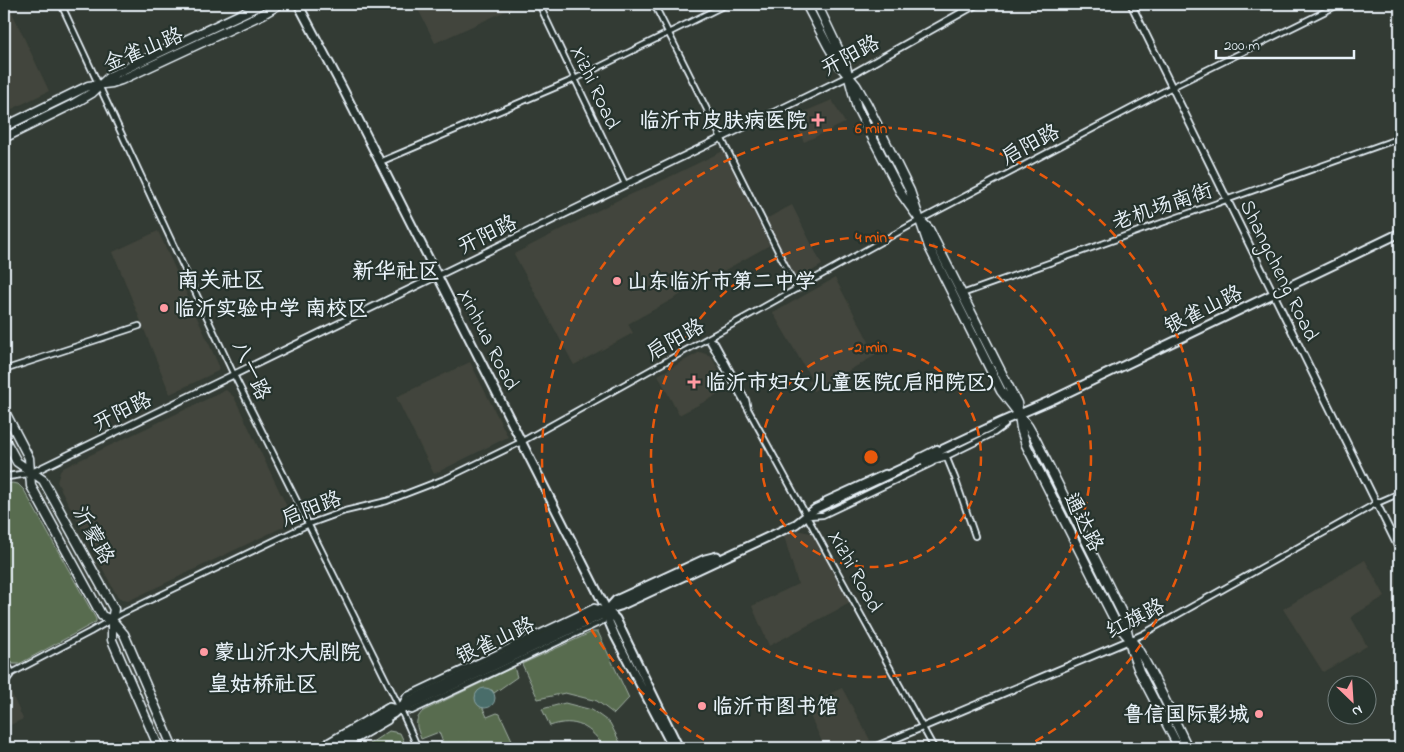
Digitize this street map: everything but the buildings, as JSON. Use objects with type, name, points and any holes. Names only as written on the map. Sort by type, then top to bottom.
[{"type":"main road","name":"金雀山路","points":[[4,138],[75,103],[92,93],[99,85],[118,72],[262,4]]},
{"type":"main road","name":"金雀山路","points":[[6,126],[88,86],[121,80],[228,31],[280,4]]},
{"type":"main road","name":"Xinhua Road","points":[[298,4],[607,610],[609,622],[615,636],[673,748]]},
{"type":"main road","name":"通达路","points":[[806,4],[828,46],[840,66],[849,76]]},
{"type":"main road","name":"通达路","points":[[817,4],[841,52],[857,108],[902,195],[929,229],[1017,403],[1021,429],[1026,445],[1115,621],[1138,649],[1148,666],[1188,748]]},
{"type":"main road","name":"通达路","points":[[920,220],[928,247],[966,325],[1001,391],[1036,440],[1124,617],[1132,652],[1139,671],[1179,748]]},
{"type":"main road","name":"银雀山路","points":[[607,610],[620,606],[796,524],[815,509],[1004,423],[1019,414],[1400,233]]},
{"type":"main road","name":"沂蒙路","points":[[4,410],[29,458],[31,486],[102,616],[112,620],[124,634],[173,748]]},
{"type":"main road","name":"沂蒙路","points":[[4,438],[17,462],[43,480],[114,609],[112,640],[159,748]]},
{"type":"main road","points":[[923,461],[930,451]]},
{"type":"main road","points":[[923,461],[946,456]]},
{"type":"main road","name":"银雀山路","points":[[324,748],[390,708],[410,706],[600,616],[616,600],[705,559],[717,556],[807,516]]},
{"type":"main road","name":"Xinhua Road","points":[[607,610],[616,619],[679,748]]},
{"type":"main road","name":"银雀山路","points":[[334,748],[393,714],[400,708]]},
{"type":"street","name":"八一路","points":[[61,4],[234,374],[400,708],[418,748]]},
{"type":"street","name":"Xizhi Road","points":[[539,4],[624,184]]},
{"type":"street","points":[[654,4],[797,289]]},
{"type":"street","points":[[380,162],[575,79],[727,4]]},
{"type":"street","name":"开阳路","points":[[4,476],[31,473],[438,277],[624,184],[849,76],[977,4]]},
{"type":"street","name":"Shangcheng Road","points":[[1131,4],[1400,551]]},
{"type":"street","name":"启阳路","points":[[12,673],[112,620],[309,524],[336,513],[396,498],[446,478],[521,442],[920,220],[1172,87],[1340,4]]},
{"type":"street","points":[[4,113],[6,126]]},
{"type":"street","name":"老机场南街","points":[[962,294],[1400,138]]},
{"type":"street","points":[[4,370],[139,326]]},
{"type":"street","name":"Xizhi Road","points":[[709,339],[934,748]]},
{"type":"street","points":[[807,516],[813,506],[992,423],[1004,423]]},
{"type":"street","points":[[807,516],[823,515],[994,433],[1004,423]]},
{"type":"street","points":[[946,456],[975,536]]},
{"type":"street","name":"红旗路","points":[[873,748],[1143,634],[1400,492]]},
{"type":"street","points":[[342,748],[395,717],[406,696],[594,607],[607,610]]},
{"type":"street","points":[[4,657],[12,673],[4,684]]},
{"type":"street","points":[[317,748],[389,706],[400,708]]},
{"type":"shaded area","points":[[4,4],[8,4],[49,91],[8,111],[4,102]]},
{"type":"shaded area","points":[[413,4],[521,4],[435,43],[420,13]]},
{"type":"shaded area","name":"临沂市皮肤病医院","points":[[832,100],[845,123],[804,142],[792,117]]},
{"type":"shaded area","name":"山东临沂市第二中学","points":[[723,151],[770,245],[628,324],[633,333],[574,365],[514,254],[618,200]]},
{"type":"shaded area","points":[[792,205],[822,265],[795,281],[764,220]]},
{"type":"shaded area","name":"临沂实验中学 南校区","points":[[158,231],[219,366],[218,371],[170,394],[113,252]]},
{"type":"shaded area","points":[[835,278],[876,355],[813,391],[808,382],[812,380],[773,313]]},
{"type":"shaded area","name":"临沂市妇女儿童医院(启阳院区)","points":[[700,352],[711,356],[729,389],[679,415],[658,375]]},
{"type":"shaded area","points":[[470,362],[508,437],[434,474],[396,397]]},
{"type":"shaded area","points":[[226,390],[234,397],[291,515],[285,526],[128,601],[122,600],[117,596],[57,482],[61,469]]},
{"type":"shaded area","points":[[796,530],[811,533],[850,603],[769,646],[752,606],[798,584],[784,536]]},
{"type":"shaded area","points":[[1365,560],[1385,596],[1351,617],[1367,646],[1323,672],[1283,609]]},
{"type":"shaded area","points":[[9,688],[23,719],[4,728],[4,692]]},
{"type":"shaded area","points":[[842,688],[870,740],[852,748],[825,748],[805,705]]},
{"type":"green space","points":[[18,484],[24,490],[96,619],[96,622],[19,664],[13,664],[4,646],[4,485]]},
{"type":"green space","points":[[592,632],[598,632],[629,698],[614,714],[597,701],[565,693],[538,699],[522,664]]},
{"type":"green space","points":[[514,667],[517,677],[494,693],[492,690],[478,691],[476,698],[477,703],[483,708],[487,717],[497,713],[500,714],[512,740],[510,748],[473,748],[470,742],[457,748],[445,748],[439,732],[421,739],[417,728],[417,721],[423,711]]},
{"type":"green space","points":[[565,703],[592,710],[610,723],[623,748],[604,748],[594,734],[575,723],[550,726],[542,709]]},
{"type":"green space","points":[[389,731],[400,733],[407,748],[363,748]]},
{"type":"water","points":[[485,688],[492,691],[495,698],[492,705],[485,708],[478,705],[475,698],[478,691]]},
{"type":"place","name":"临沂市皮肤病医院","points":[[818,120]]},
{"type":"place","name":"山东临沂市第二中学","points":[[617,281]]},
{"type":"place","name":"临沂实验中学 南校区","points":[[164,308]]},
{"type":"place","name":"临沂市妇女儿童医院(启阳院区)","points":[[694,382]]},
{"type":"place","name":"蒙山沂水大剧院","points":[[204,652]]},
{"type":"place","name":"临沂市图书馆","points":[[702,706]]},
{"type":"place","name":"鲁信国际影城","points":[[1259,714]]},
{"type":"district","name":"新华社区","points":[[396,270]]},
{"type":"district","name":"南关社区","points":[[221,279]]},
{"type":"district","name":"皇姑桥社区","points":[[263,683]]}]
